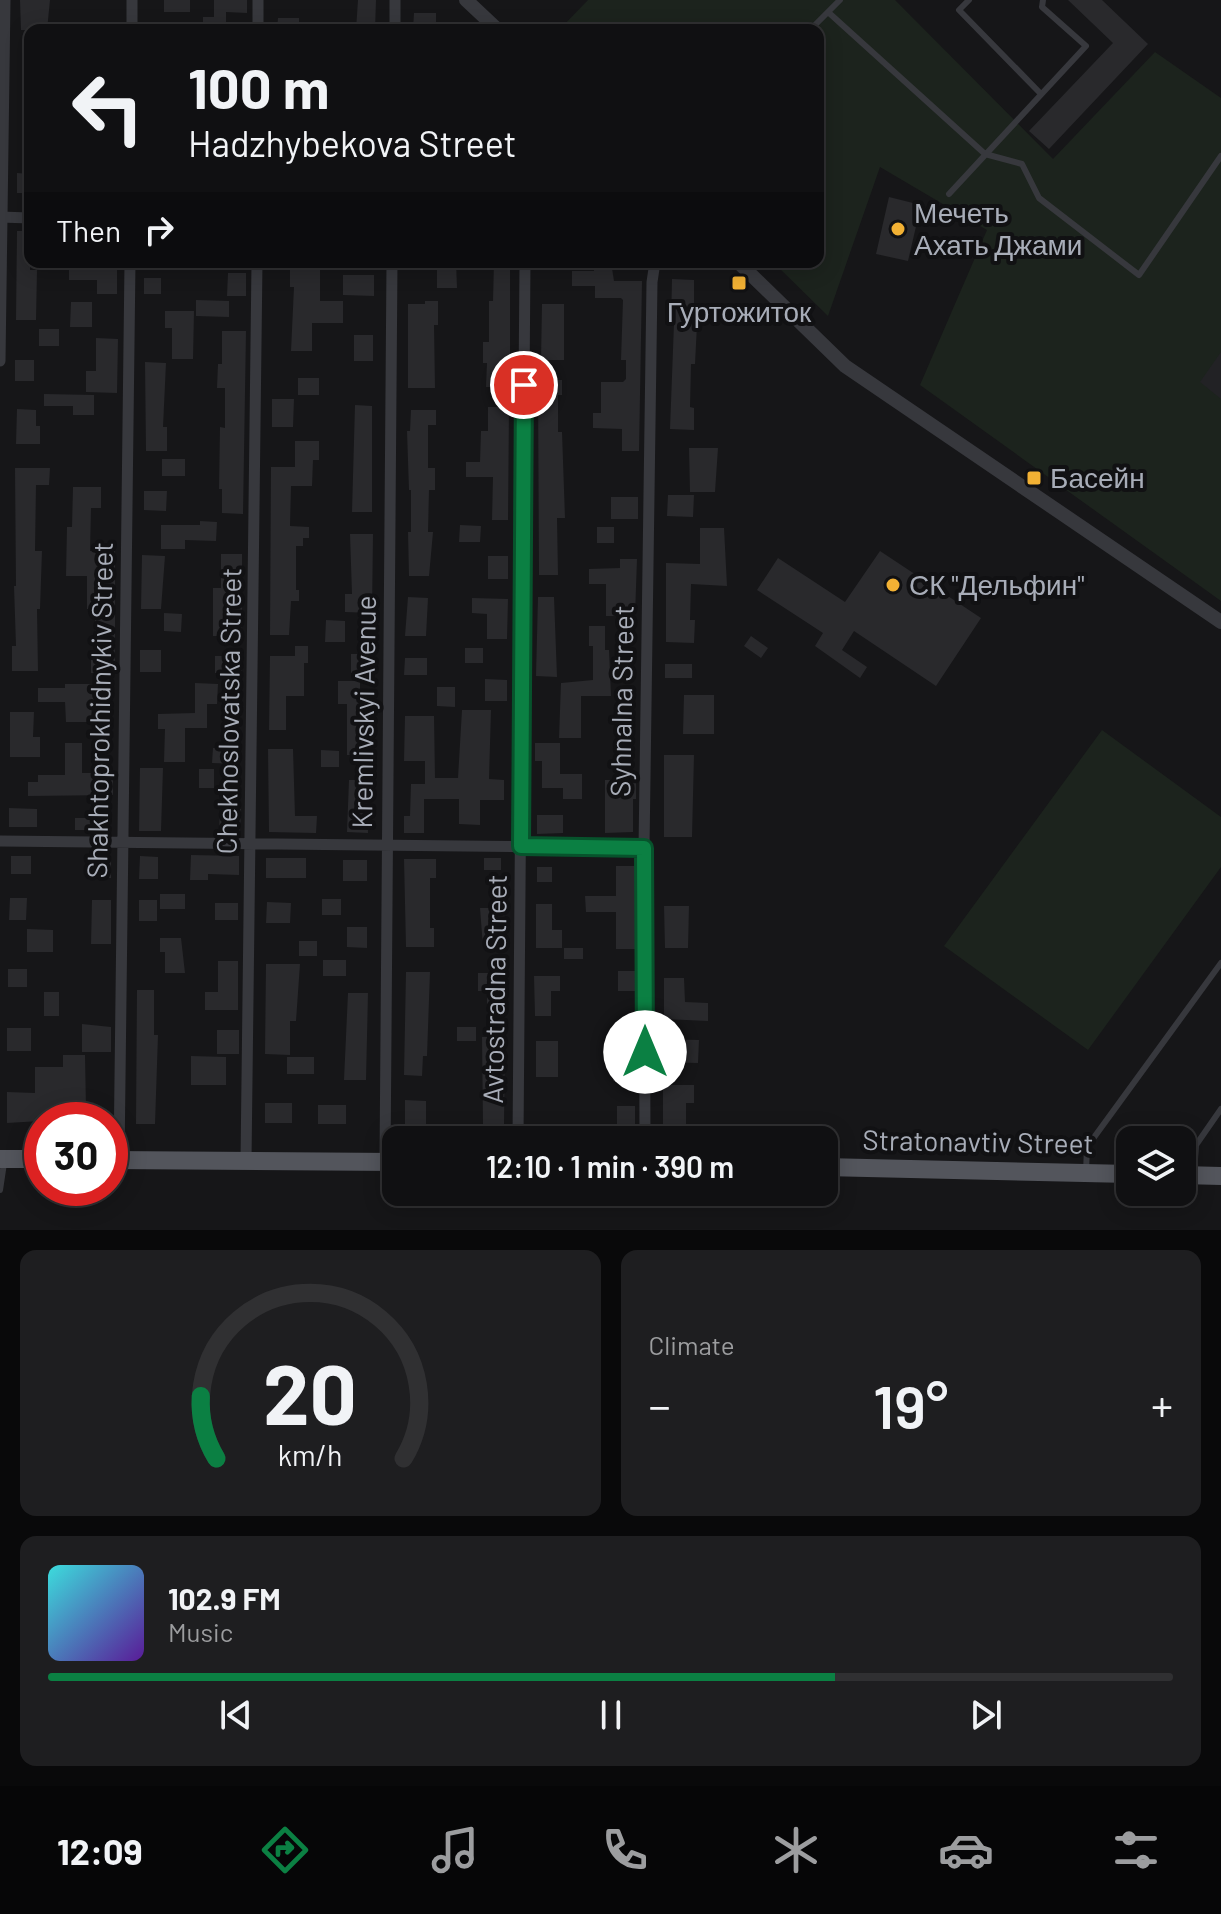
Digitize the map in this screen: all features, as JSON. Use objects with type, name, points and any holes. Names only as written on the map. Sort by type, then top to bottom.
[{"type":"main road","points":[[2,1159],[24,1159]]},
{"type":"main road","points":[[128,1160],[382,1162]]},
{"type":"main road","name":"Stratonavtiv Street","points":[[838,1167],[1116,1174]]},
{"type":"main road","points":[[1196,1175],[1221,1176]]},
{"type":"street","points":[[0,361],[5,0]]},
{"type":"street","points":[[132,0],[132,24]]},
{"type":"street","points":[[258,0],[258,24]]},
{"type":"street","points":[[395,0],[395,24]]},
{"type":"street","points":[[466,0],[492,24]]},
{"type":"street","points":[[1,217],[24,218]]},
{"type":"street","name":"Shakhtoprokhidnykiv Street","points":[[116,1102],[130,268]]},
{"type":"street","name":"Chekhoslovatska Street","points":[[246,1161],[257,268]]},
{"type":"street","name":"Kremlivskyi Avenue","points":[[390,1126],[386,844],[392,268]]},
{"type":"street","name":"Avtostradna Street","points":[[518,1126],[525,268]]},
{"type":"street","name":"Syhnalna Street","points":[[645,1126],[644,848],[654,268]]},
{"type":"street","points":[[744,268],[845,366],[1221,622]]},
{"type":"street","points":[[0,841],[644,848]]},
{"type":"lane","points":[[816,24],[840,0]]},
{"type":"lane","points":[[969,0],[959,10],[1041,94]]},
{"type":"lane","points":[[949,194],[1086,46],[1042,7],[1043,0]]},
{"type":"lane","points":[[828,12],[985,154],[1022,164],[1039,198],[1139,275],[1221,156]]},
{"type":"lane","points":[[1086,1173],[1087,1147],[1221,963]]},
{"type":"lane","points":[[1196,1145],[1221,1109]]},
{"type":"lane","points":[[0,1190],[3,1186],[2,1159]]},
{"type":"shaded area","points":[[588,0],[895,0],[1053,159],[1155,52],[1221,98],[1221,352],[1200,382],[1221,399],[1221,601],[920,385],[987,230],[880,167],[828,316],[779,268],[824,268],[824,24],[565,24]]},
{"type":"shaded area","points":[[1221,332],[1221,409],[1186,384]]},
{"type":"shaded area","points":[[1102,730],[1221,817],[1221,867],[1088,1050],[944,946]]},
{"type":"building","points":[[20,0],[50,0],[48,24],[24,24],[24,30],[21,30]]},
{"type":"building","points":[[164,0],[190,0],[190,12],[164,12]]},
{"type":"building","points":[[214,0],[247,0],[247,13],[226,12],[226,24],[203,24],[203,17],[214,17]]},
{"type":"building","points":[[358,0],[376,0],[375,24],[356,24]]},
{"type":"building","points":[[1068,0],[1102,0],[1148,44],[1049,149],[1029,131],[1113,43]]},
{"type":"building","points":[[414,13],[436,13],[436,24],[413,24]]},
{"type":"building","points":[[278,18],[299,18],[299,24],[278,24]]},
{"type":"building","points":[[17,173],[24,174],[24,193],[17,193]]},
{"type":"building","name":"Мечеть Ахать Джами","points":[[889,197],[921,205],[908,261],[876,254]]},
{"type":"building","points":[[17,231],[24,231],[24,268],[37,270],[36,320],[16,320]]},
{"type":"building","points":[[69,268],[117,270],[117,294],[97,294],[97,280],[69,280]]},
{"type":"building","points":[[290,268],[320,268],[320,301],[343,301],[343,323],[312,323],[312,351],[291,351],[294,287],[290,287]]},
{"type":"building","points":[[456,268],[457,288],[437,288],[437,270]]},
{"type":"building","points":[[494,268],[510,268],[510,387],[486,387],[487,363],[483,363],[483,342],[489,342],[489,301],[493,301]]},
{"type":"building","points":[[594,268],[612,268],[614,281],[642,281],[639,451],[622,451],[622,429],[593,428],[593,413],[601,413],[601,382],[623,382],[626,379],[626,360],[621,360],[623,300],[595,298],[595,286],[572,286],[572,271],[594,271]]},
{"type":"building","points":[[228,273],[246,273],[246,296],[227,296]]},
{"type":"building","points":[[343,275],[374,275],[374,296],[343,295]]},
{"type":"building","points":[[144,278],[161,278],[161,294],[144,294]]},
{"type":"building","points":[[672,279],[694,280],[694,305],[698,305],[695,364],[691,364],[690,407],[694,408],[694,430],[670,429],[674,323],[671,323]]},
{"type":"building","points":[[196,300],[229,301],[229,317],[196,316]]},
{"type":"building","points":[[425,301],[438,301],[438,325],[434,325],[435,388],[408,388],[408,304],[425,304]]},
{"type":"building","points":[[71,302],[92,302],[92,327],[70,327]]},
{"type":"building","points":[[542,304],[564,304],[564,360],[541,360]]},
{"type":"building","points":[[165,311],[194,311],[193,359],[172,359],[172,328],[165,328]]},
{"type":"building","points":[[39,329],[59,329],[59,346],[39,346]]},
{"type":"building","points":[[222,331],[246,331],[243,514],[222,513],[222,489],[219,489],[220,427],[225,428],[225,388],[217,388],[218,364],[222,364]]},
{"type":"building","points":[[354,335],[373,335],[373,361],[354,361]]},
{"type":"building","points":[[96,338],[118,339],[117,393],[86,392],[86,371],[96,371]]},
{"type":"building","points":[[15,360],[34,360],[34,381],[15,381]]},
{"type":"building","points":[[145,362],[166,363],[163,427],[167,427],[167,451],[146,451]]},
{"type":"building","points":[[298,378],[319,378],[319,395],[298,395]]},
{"type":"building","points":[[538,380],[562,380],[562,395],[558,395],[558,432],[562,432],[565,518],[557,518],[558,575],[539,575]]},
{"type":"building","points":[[44,394],[94,395],[94,415],[73,415],[73,406],[44,406]]},
{"type":"building","points":[[272,399],[294,399],[293,427],[272,427]]},
{"type":"building","points":[[355,405],[372,406],[372,512],[352,512]]},
{"type":"building","points":[[488,407],[509,407],[508,520],[492,520],[493,477],[466,477],[466,462],[480,462],[481,431],[488,431]]},
{"type":"building","points":[[17,409],[36,410],[40,444],[16,444]]},
{"type":"building","points":[[411,410],[436,410],[436,425],[428,425],[428,468],[435,468],[435,490],[429,490],[428,532],[433,532],[429,576],[409,576],[411,490],[407,431],[410,431]]},
{"type":"building","points":[[295,441],[319,441],[319,460],[313,460],[312,486],[291,486],[290,526],[309,527],[309,538],[303,538],[303,546],[296,546],[299,601],[291,601],[289,635],[270,635],[271,467],[295,467]]},
{"type":"building","points":[[689,448],[718,448],[715,492],[690,492]]},
{"type":"building","points":[[162,459],[185,459],[185,476],[162,476]]},
{"type":"building","points":[[15,468],[50,468],[49,485],[36,485],[35,551],[42,551],[40,609],[37,609],[38,671],[12,671],[12,646],[16,646]]},
{"type":"building","points":[[73,487],[101,487],[101,508],[91,508],[90,551],[115,551],[115,673],[91,673],[91,651],[95,651],[95,609],[87,609],[87,576],[66,576],[67,527],[72,527]]},
{"type":"building","points":[[144,491],[167,491],[166,511],[144,510]]},
{"type":"building","points":[[668,495],[694,495],[693,517],[667,516]]},
{"type":"building","points":[[611,497],[638,497],[638,519],[611,519]]},
{"type":"building","points":[[200,521],[217,522],[216,541],[185,540],[185,549],[161,549],[161,525],[200,525]]},
{"type":"building","points":[[460,525],[481,526],[480,542],[459,542]]},
{"type":"building","points":[[597,527],[614,527],[614,543],[597,543]]},
{"type":"building","points":[[700,528],[724,528],[727,586],[691,584],[690,620],[695,620],[694,643],[666,642],[666,563],[700,564]]},
{"type":"building","points":[[350,534],[373,534],[372,613],[345,612],[345,594],[352,594]]},
{"type":"building","name":"СК \"Дельфин\"","points":[[880,551],[981,618],[936,686],[854,631],[842,650],[867,667],[860,678],[815,646],[823,633],[757,590],[778,558],[845,602]]},
{"type":"building","points":[[221,554],[242,554],[242,636],[213,636],[213,588],[221,588]]},
{"type":"building","points":[[142,555],[165,556],[161,609],[141,609]]},
{"type":"building","points":[[488,556],[508,556],[508,579],[488,579]]},
{"type":"building","points":[[620,559],[637,559],[635,616],[606,616],[606,584],[589,584],[589,569],[620,568]]},
{"type":"building","points":[[408,597],[428,598],[426,636],[405,636]]},
{"type":"building","points":[[538,597],[554,597],[557,677],[536,676]]},
{"type":"building","points":[[472,598],[508,599],[507,639],[487,639],[487,614],[472,613]]},
{"type":"building","points":[[164,613],[182,614],[181,632],[164,631]]},
{"type":"building","points":[[326,620],[345,621],[345,642],[325,642]]},
{"type":"building","points":[[589,626],[605,626],[611,696],[581,696],[581,738],[559,738],[561,683],[593,680],[593,646],[589,646]]},
{"type":"building","points":[[751,636],[768,648],[761,658],[744,646]]},
{"type":"building","points":[[295,646],[308,646],[308,663],[304,663],[304,696],[286,696],[286,730],[269,730],[270,656],[295,656]]},
{"type":"building","points":[[465,648],[483,648],[483,663],[465,663]]},
{"type":"building","points":[[140,650],[161,650],[161,672],[140,672]]},
{"type":"building","points":[[351,654],[371,654],[371,673],[351,673]]},
{"type":"building","points":[[215,656],[242,656],[242,673],[215,673]]},
{"type":"building","points":[[405,658],[427,658],[427,675],[404,675]]},
{"type":"building","points":[[665,664],[692,664],[692,678],[665,678]]},
{"type":"building","points":[[485,679],[507,680],[507,701],[485,701]]},
{"type":"building","points":[[338,681],[360,681],[360,717],[368,717],[368,755],[347,755],[347,704],[338,704]]},
{"type":"building","points":[[195,683],[218,684],[217,704],[207,704],[207,728],[185,728],[185,762],[164,762],[165,729],[158,729],[158,714],[195,713]]},
{"type":"building","points":[[65,684],[99,684],[99,703],[92,703],[91,722],[66,722],[65,702],[38,702],[38,688],[65,688]]},
{"type":"building","points":[[437,687],[455,687],[455,707],[437,706]]},
{"type":"building","points":[[684,695],[714,695],[714,734],[683,734]]},
{"type":"building","points":[[462,710],[491,710],[489,779],[504,780],[504,800],[480,800],[480,825],[459,824],[459,799],[424,799],[424,833],[404,833],[404,816],[410,816],[411,784],[425,784],[425,761],[404,761],[405,716],[434,716],[435,778],[458,778]]},
{"type":"building","points":[[10,712],[34,712],[33,737],[40,737],[40,757],[10,757]]},
{"type":"building","points":[[65,743],[82,743],[82,773],[113,773],[113,795],[28,796],[28,782],[38,782],[38,775],[65,775]]},
{"type":"building","points":[[535,743],[560,743],[560,774],[582,774],[582,799],[563,799],[563,788],[542,788],[542,761],[535,761]]},
{"type":"building","points":[[213,748],[239,749],[239,764],[212,763]]},
{"type":"building","points":[[268,749],[293,749],[295,816],[317,816],[316,833],[269,832]]},
{"type":"building","points":[[321,750],[339,751],[339,767],[321,767]]},
{"type":"building","points":[[664,755],[694,755],[692,837],[664,837]]},
{"type":"building","points":[[140,768],[163,768],[161,831],[139,831]]},
{"type":"building","points":[[199,769],[214,769],[214,788],[199,788]]},
{"type":"building","points":[[349,780],[367,780],[368,833],[347,832]]},
{"type":"building","points":[[605,780],[636,780],[633,832],[605,833]]},
{"type":"building","points":[[9,808],[37,809],[37,827],[9,827]]},
{"type":"building","points":[[220,809],[241,809],[240,832],[219,832]]},
{"type":"building","points":[[537,815],[563,815],[563,833],[537,834]]},
{"type":"building","points":[[75,818],[96,818],[95,830],[75,830]]},
{"type":"building","points":[[191,855],[239,856],[239,875],[208,874],[208,880],[190,880]]},
{"type":"building","points":[[11,856],[31,856],[31,874],[11,874]]},
{"type":"building","points":[[140,856],[158,857],[158,879],[139,879]]},
{"type":"building","points":[[93,857],[111,857],[111,878],[93,878]]},
{"type":"building","points":[[266,858],[306,858],[306,878],[266,878]]},
{"type":"building","points":[[484,858],[501,858],[501,870],[484,870]]},
{"type":"building","points":[[404,859],[436,859],[436,878],[430,878],[430,928],[434,928],[434,947],[406,947]]},
{"type":"building","points":[[343,860],[367,860],[367,881],[343,881]]},
{"type":"building","points":[[616,866],[635,866],[636,949],[616,949],[616,912],[586,912],[585,896],[616,896]]},
{"type":"building","points":[[537,867],[552,867],[552,882],[537,882]]},
{"type":"building","points":[[160,894],[185,894],[185,909],[160,909]]},
{"type":"building","points":[[10,898],[27,898],[26,920],[9,920]]},
{"type":"building","points":[[322,899],[341,899],[341,915],[322,915]]},
{"type":"building","points":[[92,900],[111,900],[111,944],[91,944]]},
{"type":"building","points":[[139,900],[157,900],[157,921],[139,921]]},
{"type":"building","points":[[267,902],[291,903],[290,923],[266,923]]},
{"type":"building","points":[[215,903],[238,903],[238,920],[215,920]]},
{"type":"building","points":[[536,904],[552,904],[552,930],[562,930],[562,948],[536,948]]},
{"type":"building","points":[[664,906],[689,906],[688,948],[665,948]]},
{"type":"building","points":[[480,908],[504,908],[507,947],[483,947]]},
{"type":"building","points":[[347,927],[367,927],[367,948],[347,947]]},
{"type":"building","points":[[27,929],[53,930],[53,952],[27,952]]},
{"type":"building","points":[[160,938],[181,938],[185,973],[165,973],[165,952],[160,952]]},
{"type":"building","points":[[299,941],[317,941],[317,956],[299,956]]},
{"type":"building","points":[[564,948],[583,948],[583,959],[564,959]]},
{"type":"building","points":[[323,960],[346,960],[346,976],[323,976]]},
{"type":"building","points":[[218,961],[238,961],[238,1010],[205,1010],[205,992],[218,992]]},
{"type":"building","points":[[266,964],[300,964],[296,1021],[290,1021],[290,1055],[265,1054]]},
{"type":"building","points":[[8,969],[27,969],[27,987],[8,987]]},
{"type":"building","points":[[618,971],[635,971],[635,991],[618,991]]},
{"type":"building","points":[[406,972],[430,972],[427,1056],[423,1056],[422,1076],[404,1075]]},
{"type":"building","points":[[478,973],[506,973],[504,1015],[487,1015],[487,991],[478,991]]},
{"type":"building","points":[[534,976],[560,976],[560,991],[551,991],[551,1016],[535,1016]]},
{"type":"building","points":[[664,978],[684,978],[685,1002],[708,1003],[708,1021],[664,1019]]},
{"type":"building","points":[[137,990],[154,990],[154,1035],[158,1035],[155,1124],[136,1124]]},
{"type":"building","points":[[44,992],[59,992],[59,1016],[44,1016]]},
{"type":"building","points":[[348,993],[368,993],[366,1080],[344,1080]]},
{"type":"building","points":[[82,1024],[111,1027],[111,1052],[82,1052]]},
{"type":"building","points":[[457,1027],[476,1027],[476,1041],[457,1041]]},
{"type":"building","points":[[7,1028],[31,1028],[31,1051],[7,1051]]},
{"type":"building","points":[[217,1030],[239,1030],[239,1054],[217,1054]]},
{"type":"building","points":[[482,1037],[505,1037],[504,1125],[483,1125]]},
{"type":"building","points":[[615,1038],[635,1039],[633,1081],[613,1081]]},
{"type":"building","points":[[662,1039],[699,1040],[698,1063],[662,1062]]},
{"type":"building","points":[[536,1041],[558,1041],[558,1077],[536,1077]]},
{"type":"building","points":[[63,1055],[85,1055],[86,1102],[24,1102],[24,1122],[7,1123],[7,1092],[35,1093],[35,1067],[63,1067]]},
{"type":"building","points":[[191,1056],[226,1057],[226,1085],[191,1085]]},
{"type":"building","points":[[287,1057],[314,1057],[314,1074],[287,1074]]},
{"type":"building","points":[[663,1085],[694,1085],[694,1103],[686,1103],[686,1126],[663,1126]]},
{"type":"building","points":[[405,1100],[426,1101],[426,1126],[405,1126]]},
{"type":"building","points":[[265,1103],[292,1103],[292,1123],[265,1123]]},
{"type":"building","points":[[318,1105],[346,1105],[346,1124],[318,1124]]},
{"type":"building","points":[[617,1106],[635,1106],[635,1126],[617,1126]]},
{"type":"place","name":"Мечеть Ахать Джами","points":[[898,229]]},
{"type":"place","name":"Гуртожиток","points":[[739,283]]},
{"type":"place","name":"Басейн","points":[[1034,478]]},
{"type":"place","name":"СК \"Дельфин\"","points":[[893,585]]},
{"type":"route","points":[[524,385],[521,846],[644,848],[645,1052]]}]
